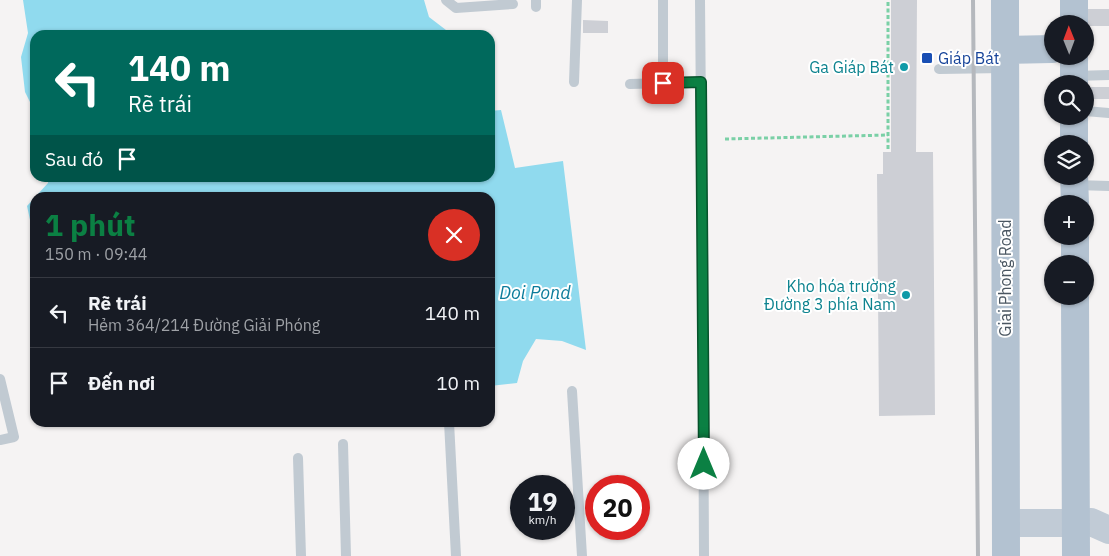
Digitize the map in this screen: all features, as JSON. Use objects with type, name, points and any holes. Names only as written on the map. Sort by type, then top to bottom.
[{"type":"main road","name":"Giai Phong Road","points":[[1004,0],[1006,556]]},
{"type":"main road","points":[[1074,0],[1074,15]]},
{"type":"main road","points":[[1005,59],[1044,51]]},
{"type":"main road","points":[[1075,305],[1076,556]]},
{"type":"main road","points":[[1006,524],[1091,522],[1109,530]]},
{"type":"main road","points":[[1076,523],[1086,532],[1109,542]]},
{"type":"lane","points":[[446,0],[456,8],[513,4]]},
{"type":"lane","points":[[574,82],[577,0]]},
{"type":"lane","points":[[662,0],[663,83]]},
{"type":"lane","points":[[700,0],[704,556]]},
{"type":"lane","points":[[938,69],[1005,59]]},
{"type":"lane","points":[[1074,72],[1109,75]]},
{"type":"lane","points":[[630,84],[701,82]]},
{"type":"lane","points":[[1094,112],[1109,113]]},
{"type":"lane","points":[[1075,188],[1109,186]]},
{"type":"lane","points":[[0,379],[14,437],[0,440]]},
{"type":"lane","points":[[572,391],[582,556]]},
{"type":"lane","points":[[449,427],[456,556]]},
{"type":"lane","points":[[343,444],[346,556]]},
{"type":"lane","points":[[298,458],[302,556]]},
{"type":"path","points":[[888,0],[888,150]]},
{"type":"path","points":[[725,139],[888,135]]},
{"type":"water","points":[[23,0],[424,0],[429,17],[446,30],[30,30],[30,102],[25,92],[21,57],[28,33]]},
{"type":"water","name":"Doi Pond","points":[[501,110],[515,168],[563,161],[586,350],[562,341],[536,339],[523,361],[517,383],[495,385],[495,192],[40,192],[48,182],[495,182],[495,111]]},
{"type":"water","name":"Doi Pond","points":[[30,203],[30,220],[27,206]]},
{"type":"building","name":"Kho hóa trường Đường 3 phía Nam","points":[[891,0],[917,0],[916,152],[933,152],[935,415],[879,416],[877,174],[883,174],[883,152],[891,152]]},
{"type":"building","points":[[1088,9],[1109,9],[1109,26],[1094,26],[1094,15],[1088,15]]},
{"type":"building","points":[[583,20],[608,21],[608,33],[583,33]]},
{"type":"building","points":[[1094,87],[1109,87],[1109,99],[1094,99]]},
{"type":"railway","points":[[973,0],[978,556]]},
{"type":"place","name":"Giáp Bát","points":[[927,58]]},
{"type":"place","name":"Ga Giáp Bát","points":[[904,67]]},
{"type":"place","name":"Kho hóa trường Đường 3 phía Nam","points":[[906,295]]},
{"type":"route","points":[[663,83],[701,82],[704,464]]}]
